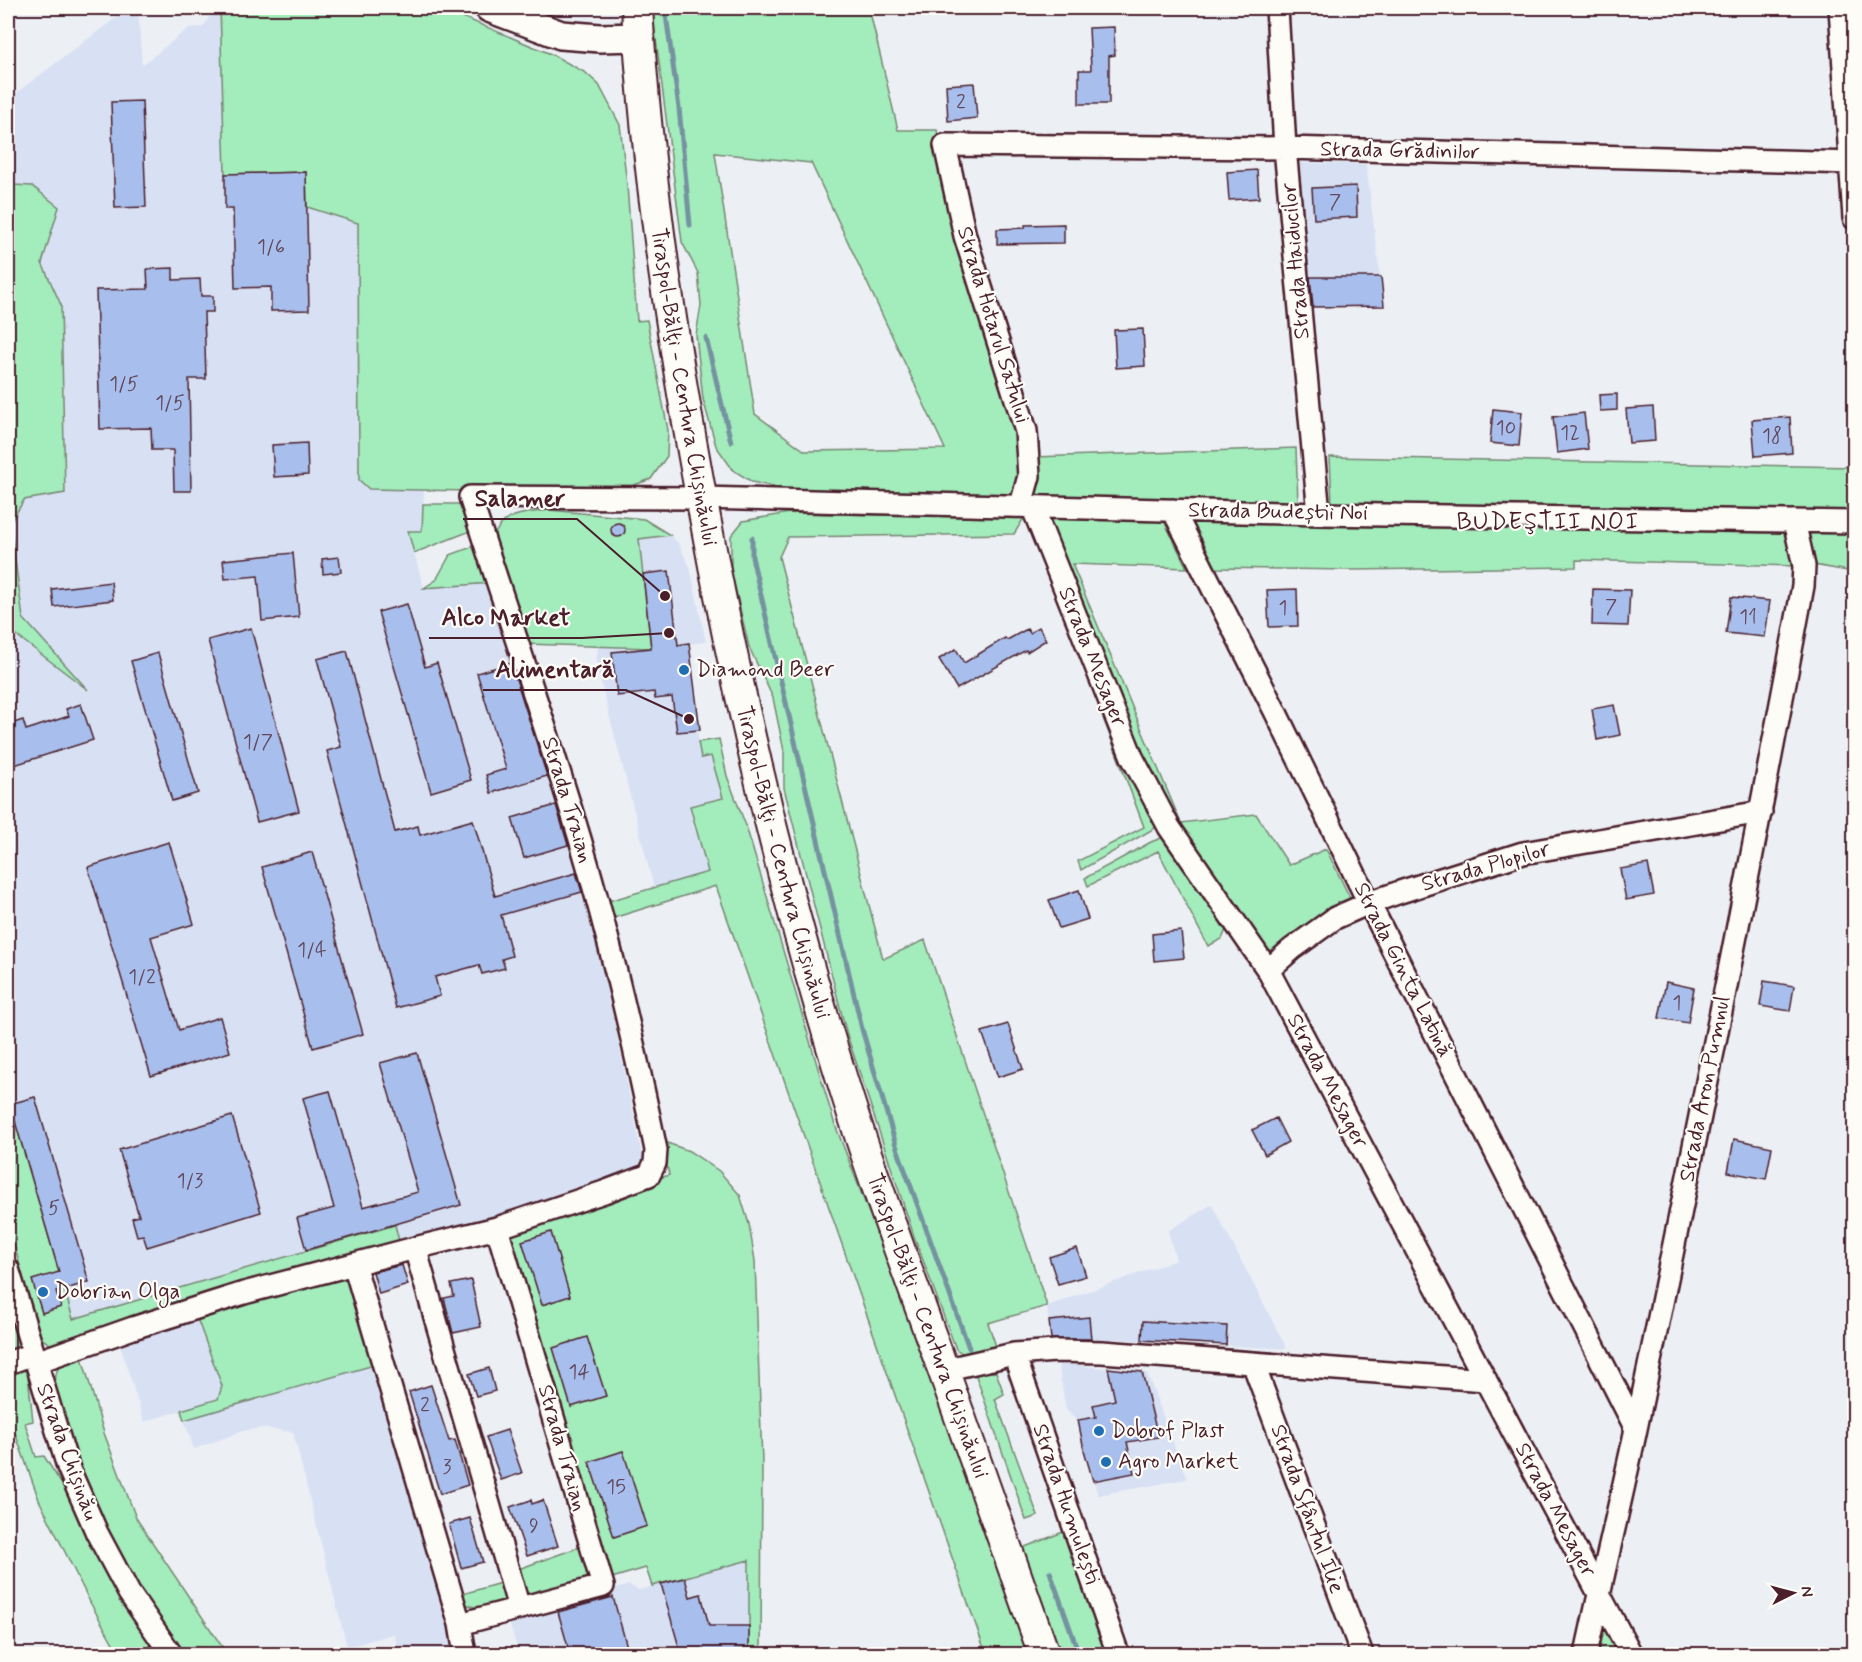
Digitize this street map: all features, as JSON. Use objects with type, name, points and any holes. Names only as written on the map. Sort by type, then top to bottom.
[{"type":"highway","name":"Tiraspol-Bălţi - Centura Chișinăului","points":[[638,22],[659,245],[677,367],[721,606],[747,729],[800,936],[844,1086],[898,1248],[1044,1654]]},
{"type":"main road","points":[[489,8],[561,34],[600,38],[638,22]]},
{"type":"street","name":"Strada Haiducilor","points":[[1277,8],[1285,148],[1319,514]]},
{"type":"street","points":[[1840,8],[1854,218]]},
{"type":"street","name":"Strada Grădinilor","points":[[945,145],[1285,148],[1852,163]]},
{"type":"street","name":"Strada Hotarul Satului","points":[[945,145],[965,236],[1026,431],[1029,476],[1026,506]]},
{"type":"street","name":"Strada Traian","points":[[8,1363],[34,1358],[222,1300],[497,1228],[649,1175],[655,1163],[656,1150],[637,1056],[596,895],[470,497],[701,498]]},
{"type":"street","name":"Strada Budeștii Noi","points":[[701,498],[1319,514],[1854,522]]},
{"type":"street","name":"Strada Mesager","points":[[1026,506],[1132,757],[1169,827],[1268,970],[1631,1654]]},
{"type":"street","name":"Strada Ginta Latină","points":[[1173,510],[1636,1429]]},
{"type":"street","name":"Strada Aron Pumnul","points":[[1586,1654],[1636,1429],[1761,812],[1803,586],[1804,566],[1794,521]]},
{"type":"street","name":"Strada Plopilor","points":[[1268,970],[1292,949],[1335,918],[1369,903],[1523,853],[1761,812]]},
{"type":"street","name":"Strada Traian","points":[[460,1624],[603,1586],[497,1228]]},
{"type":"street","points":[[416,1248],[519,1608]]},
{"type":"street","points":[[354,1264],[460,1624],[465,1654]]},
{"type":"street","name":"Strada Chișinău","points":[[8,1269],[68,1467],[97,1533],[129,1593],[171,1654]]},
{"type":"street","points":[[943,1370],[1014,1354],[1056,1350],[1486,1380]]},
{"type":"street","name":"Strada Humulești","points":[[1014,1354],[1118,1654]]},
{"type":"street","name":"Strada Sfântul Ilie","points":[[1253,1363],[1362,1654]]},
{"type":"shaded area","points":[[129,8],[138,8],[142,65],[189,28],[203,27],[215,8],[296,8],[358,223],[358,340],[369,489],[424,490],[422,531],[408,531],[424,588],[492,583],[552,775],[596,935],[643,1160],[629,1173],[579,1193],[400,1245],[394,1225],[73,1319],[8,1096],[8,168],[14,159],[8,99]]},
{"type":"shaded area","points":[[1299,163],[1366,164],[1384,306],[1310,307]]},
{"type":"shaded area","points":[[670,535],[678,543],[690,567],[706,642],[689,644],[700,729],[697,730],[701,758],[711,756],[723,798],[691,807],[709,872],[654,888],[596,664],[598,647],[651,648],[639,539]]},
{"type":"shaded area","points":[[1212,1204],[1287,1349],[1115,1339],[1051,1343],[1047,1306],[1176,1260],[1168,1231]]},
{"type":"shaded area","points":[[189,1316],[198,1321],[222,1386],[218,1399],[144,1422],[118,1339]]},
{"type":"shaded area","points":[[1058,1363],[1147,1373],[1187,1479],[1098,1495],[1084,1450],[1078,1420],[1066,1410]]},
{"type":"shaded area","points":[[374,1365],[458,1654],[400,1654],[394,1634],[347,1647],[293,1432],[262,1428],[243,1431],[194,1449],[184,1420]]},
{"type":"shaded area","points":[[750,1559],[749,1654],[519,1654],[508,1619],[629,1585],[639,1590]]},
{"type":"green space","points":[[220,8],[441,8],[551,54],[586,73],[599,85],[620,125],[637,321],[647,320],[668,430],[667,456],[651,479],[623,489],[567,493],[369,489],[359,480],[358,223],[307,207],[306,172],[225,174]]},
{"type":"green space","points":[[652,8],[869,8],[898,130],[937,130],[960,237],[1019,429],[1019,477],[1009,497],[793,491],[752,482],[733,470],[716,446],[703,399],[696,335],[701,305],[698,273],[682,242]],"holes":[[[715,153],[811,163],[945,449],[805,451],[755,414]]]},
{"type":"green space","points":[[8,102],[14,159],[14,185],[32,186],[59,207],[42,263],[61,305],[65,493],[24,500],[10,523],[23,618],[88,690],[8,629]]},
{"type":"green space","points":[[1296,448],[1298,504],[1035,498],[1037,473],[1035,457]]},
{"type":"green space","points":[[1330,457],[1854,467],[1854,513],[1332,505]]},
{"type":"green space","points":[[423,504],[465,504],[473,530],[414,553],[408,531],[422,531]]},
{"type":"green space","points":[[549,510],[644,519],[670,535],[639,539],[651,648],[525,644],[493,540],[496,531],[507,519]]},
{"type":"green space","points":[[789,513],[1024,518],[1014,534],[788,537],[779,557],[883,959],[925,940],[1047,1306],[988,1323],[998,1352],[968,1357],[956,1349],[914,1236],[847,1035],[784,788],[784,751],[773,698],[749,647],[731,570],[731,536],[743,521]]},
{"type":"green space","points":[[1044,519],[1164,521],[1187,568],[1072,564],[1181,823],[1256,814],[1289,865],[1326,849],[1352,902],[1270,960],[1174,827],[1136,756]]},
{"type":"green space","points":[[1191,521],[1787,533],[1794,566],[1576,560],[1576,567],[1351,570],[1215,568]]},
{"type":"green space","points":[[1807,531],[1854,532],[1854,572],[1814,565]]},
{"type":"green space","points":[[480,544],[492,583],[424,588],[436,580],[450,555]]},
{"type":"green space","points":[[1038,544],[1158,822],[1155,828],[1081,870],[1078,861],[1144,827]]},
{"type":"green space","points":[[719,739],[727,776],[746,826],[834,1122],[926,1356],[1033,1654],[986,1654],[716,886],[610,919],[605,902],[708,872],[690,806],[723,798],[711,756],[701,758],[698,742]]},
{"type":"green space","points":[[1166,836],[1229,923],[1222,939],[1208,946],[1158,851],[1088,886],[1085,878]]},
{"type":"green space","points":[[10,1104],[73,1319],[395,1225],[400,1245],[56,1348],[39,1337],[8,1222],[8,1176],[10,1174],[8,1105]]},
{"type":"green space","points":[[662,1141],[689,1151],[719,1171],[740,1195],[749,1224],[755,1261],[762,1462],[761,1654],[749,1654],[749,1560],[652,1586],[646,1568],[605,1580],[503,1231],[669,1175]]},
{"type":"green space","points":[[343,1272],[350,1282],[374,1365],[184,1420],[181,1410],[218,1399],[222,1386],[198,1321],[189,1316]]},
{"type":"green space","points":[[8,1302],[21,1348],[8,1352]]},
{"type":"green space","points":[[81,1354],[104,1433],[136,1518],[227,1654],[182,1654],[114,1545],[85,1477],[56,1389],[56,1375],[62,1362]]},
{"type":"green space","points":[[22,1367],[28,1375],[33,1421],[25,1423],[36,1457],[44,1456],[68,1494],[110,1583],[157,1654],[119,1654],[39,1500],[8,1413],[8,1370]]},
{"type":"green space","points":[[996,1372],[1004,1394],[995,1399],[1038,1516],[1026,1520],[975,1373]]},
{"type":"green space","points":[[1068,1530],[1111,1654],[1057,1654],[1020,1549]]},
{"type":"green space","points":[[585,1545],[594,1574],[587,1584],[531,1600],[520,1593],[513,1571]]},
{"type":"green space","points":[[504,1582],[508,1600],[491,1607],[470,1606],[463,1603],[459,1595]]},
{"type":"green space","points":[[1600,1617],[1620,1654],[1595,1654]]},
{"type":"building","points":[[1114,27],[1115,55],[1109,56],[1109,104],[1079,104],[1079,70],[1091,70],[1089,28]]},
{"type":"building","points":[[974,83],[977,118],[948,121],[946,85]]},
{"type":"building","points":[[142,101],[146,207],[115,208],[111,102]]},
{"type":"building","points":[[1257,170],[1259,198],[1229,200],[1227,172]]},
{"type":"building","points":[[306,172],[309,310],[271,311],[271,287],[235,288],[233,209],[225,209],[225,174]]},
{"type":"building","points":[[1356,186],[1357,217],[1314,219],[1312,188]]},
{"type":"building","points":[[1064,224],[1064,243],[997,244],[997,229],[1025,228],[1025,225]]},
{"type":"building","points":[[173,268],[173,280],[200,279],[201,296],[213,296],[213,312],[204,312],[206,379],[189,379],[191,491],[174,491],[173,450],[152,450],[151,428],[100,429],[96,290],[148,289],[147,269]]},
{"type":"building","points":[[1310,277],[1381,277],[1384,306],[1313,307]]},
{"type":"building","points":[[1143,329],[1145,366],[1116,368],[1114,330]]},
{"type":"building","points":[[1617,394],[1617,410],[1600,411],[1599,395]]},
{"type":"building","points":[[1653,407],[1655,441],[1629,443],[1626,409]]},
{"type":"building","points":[[1493,409],[1522,412],[1519,446],[1490,443]]},
{"type":"building","points":[[1584,413],[1588,449],[1557,453],[1553,417]]},
{"type":"building","points":[[1790,417],[1792,453],[1755,456],[1752,420]]},
{"type":"building","points":[[307,443],[308,475],[274,477],[272,445]]},
{"type":"building","points":[[615,523],[621,523],[625,530],[621,537],[615,537],[611,533],[611,527]]},
{"type":"building","points":[[293,553],[299,617],[262,621],[258,576],[225,579],[223,560]]},
{"type":"building","points":[[339,557],[341,572],[323,574],[322,559]]},
{"type":"building","points":[[669,571],[678,645],[689,643],[700,730],[677,732],[672,697],[655,699],[654,692],[617,696],[612,652],[651,648],[643,574]]},
{"type":"building","points":[[111,582],[113,600],[54,607],[52,589]]},
{"type":"building","points":[[1297,589],[1298,626],[1269,627],[1267,590]]},
{"type":"building","points":[[1593,589],[1630,590],[1628,626],[1592,625]]},
{"type":"building","points":[[1731,597],[1770,601],[1765,637],[1726,633]]},
{"type":"building","points":[[407,604],[425,667],[437,663],[471,780],[431,792],[378,612]]},
{"type":"building","points":[[1039,627],[1046,640],[957,689],[939,659],[956,649],[964,663],[1005,638],[1007,640],[1027,629],[1030,633]]},
{"type":"building","points":[[251,628],[299,811],[257,822],[208,640]]},
{"type":"building","points":[[347,651],[395,832],[418,826],[420,835],[473,820],[495,896],[576,873],[582,892],[501,915],[512,956],[502,959],[505,968],[482,974],[479,965],[435,977],[440,996],[396,1008],[327,751],[341,747],[317,659]]},
{"type":"building","points":[[158,653],[198,793],[172,801],[131,661]]},
{"type":"building","points":[[511,663],[547,776],[491,793],[486,775],[506,769],[477,673]]},
{"type":"building","points":[[81,704],[93,740],[8,767],[8,725],[23,720],[26,730],[69,716],[66,709]]},
{"type":"building","points":[[1614,705],[1620,735],[1597,740],[1592,709]]},
{"type":"building","points":[[556,805],[568,845],[524,858],[512,818]]},
{"type":"building","points":[[169,842],[194,924],[151,937],[179,1030],[220,1017],[230,1052],[151,1076],[88,867]]},
{"type":"building","points":[[312,852],[363,1034],[313,1048],[262,867]]},
{"type":"building","points":[[1648,864],[1654,895],[1626,900],[1620,869]]},
{"type":"building","points":[[1079,890],[1088,919],[1059,928],[1049,900]]},
{"type":"building","points":[[1181,931],[1184,958],[1154,961],[1152,934]]},
{"type":"building","points":[[1764,981],[1794,986],[1790,1011],[1760,1006]]},
{"type":"building","points":[[1666,982],[1694,988],[1688,1023],[1659,1018]]},
{"type":"building","points":[[1008,1024],[1023,1069],[998,1077],[982,1032]]},
{"type":"building","points":[[417,1053],[461,1205],[306,1250],[297,1218],[334,1208],[303,1098],[330,1091],[363,1207],[418,1192],[380,1063]]},
{"type":"building","points":[[35,1097],[89,1282],[56,1292],[61,1307],[42,1313],[32,1280],[59,1272],[10,1104]]},
{"type":"building","points":[[232,1116],[261,1212],[147,1247],[143,1235],[137,1236],[132,1218],[139,1216],[119,1150]]},
{"type":"building","points":[[1276,1118],[1288,1142],[1265,1155],[1252,1130]]},
{"type":"building","points":[[1734,1139],[1772,1147],[1766,1179],[1728,1172]]},
{"type":"building","points":[[551,1232],[570,1296],[542,1305],[522,1241]]},
{"type":"building","points":[[1077,1248],[1086,1276],[1058,1284],[1049,1257]]},
{"type":"building","points":[[402,1265],[408,1285],[379,1294],[373,1272]]},
{"type":"building","points":[[471,1280],[481,1327],[453,1333],[444,1298],[454,1296],[451,1284]]},
{"type":"building","points":[[1089,1317],[1091,1339],[1051,1339],[1049,1321]]},
{"type":"building","points":[[1143,1321],[1227,1326],[1226,1345],[1142,1340]]},
{"type":"building","points":[[587,1337],[606,1396],[571,1407],[553,1348]]},
{"type":"building","points":[[489,1368],[495,1391],[476,1396],[469,1374]]},
{"type":"building","points":[[1108,1368],[1142,1372],[1158,1437],[1127,1442],[1134,1473],[1093,1481],[1078,1420],[1096,1417],[1093,1405],[1115,1400]]},
{"type":"building","points":[[431,1385],[449,1441],[455,1440],[468,1485],[440,1494],[409,1392]]},
{"type":"building","points":[[507,1430],[522,1473],[501,1480],[486,1437]]},
{"type":"building","points":[[623,1451],[647,1526],[614,1537],[589,1462]]},
{"type":"building","points":[[531,1500],[532,1504],[543,1500],[558,1546],[527,1556],[510,1507]]},
{"type":"building","points":[[470,1518],[483,1562],[461,1568],[449,1524]]},
{"type":"building","points":[[685,1578],[690,1597],[701,1594],[709,1626],[749,1626],[749,1654],[681,1654],[661,1584]]},
{"type":"building","points":[[613,1597],[629,1654],[570,1654],[558,1612]]},
{"type":"waterway","points":[[665,8],[679,108],[690,225]]},
{"type":"waterway","points":[[706,338],[731,442]]},
{"type":"waterway","points":[[752,538],[752,557],[862,1029],[896,1145],[969,1348]]},
{"type":"waterway","points":[[1050,1572],[1079,1654]]},
{"type":"place","name":"Salamer","points":[[665,596]]},
{"type":"place","name":"Alco Market","points":[[669,633]]},
{"type":"place","name":"Diamond Beer","points":[[684,670]]},
{"type":"place","name":"Alimentară","points":[[689,719]]},
{"type":"place","name":"Dobrian Olga","points":[[43,1292]]},
{"type":"place","name":"Dobrof Plast","points":[[1099,1431]]},
{"type":"place","name":"Agro Market","points":[[1106,1462]]},
{"type":"district","name":"BUDEŞTII NOI","points":[[1548,522]]}]
